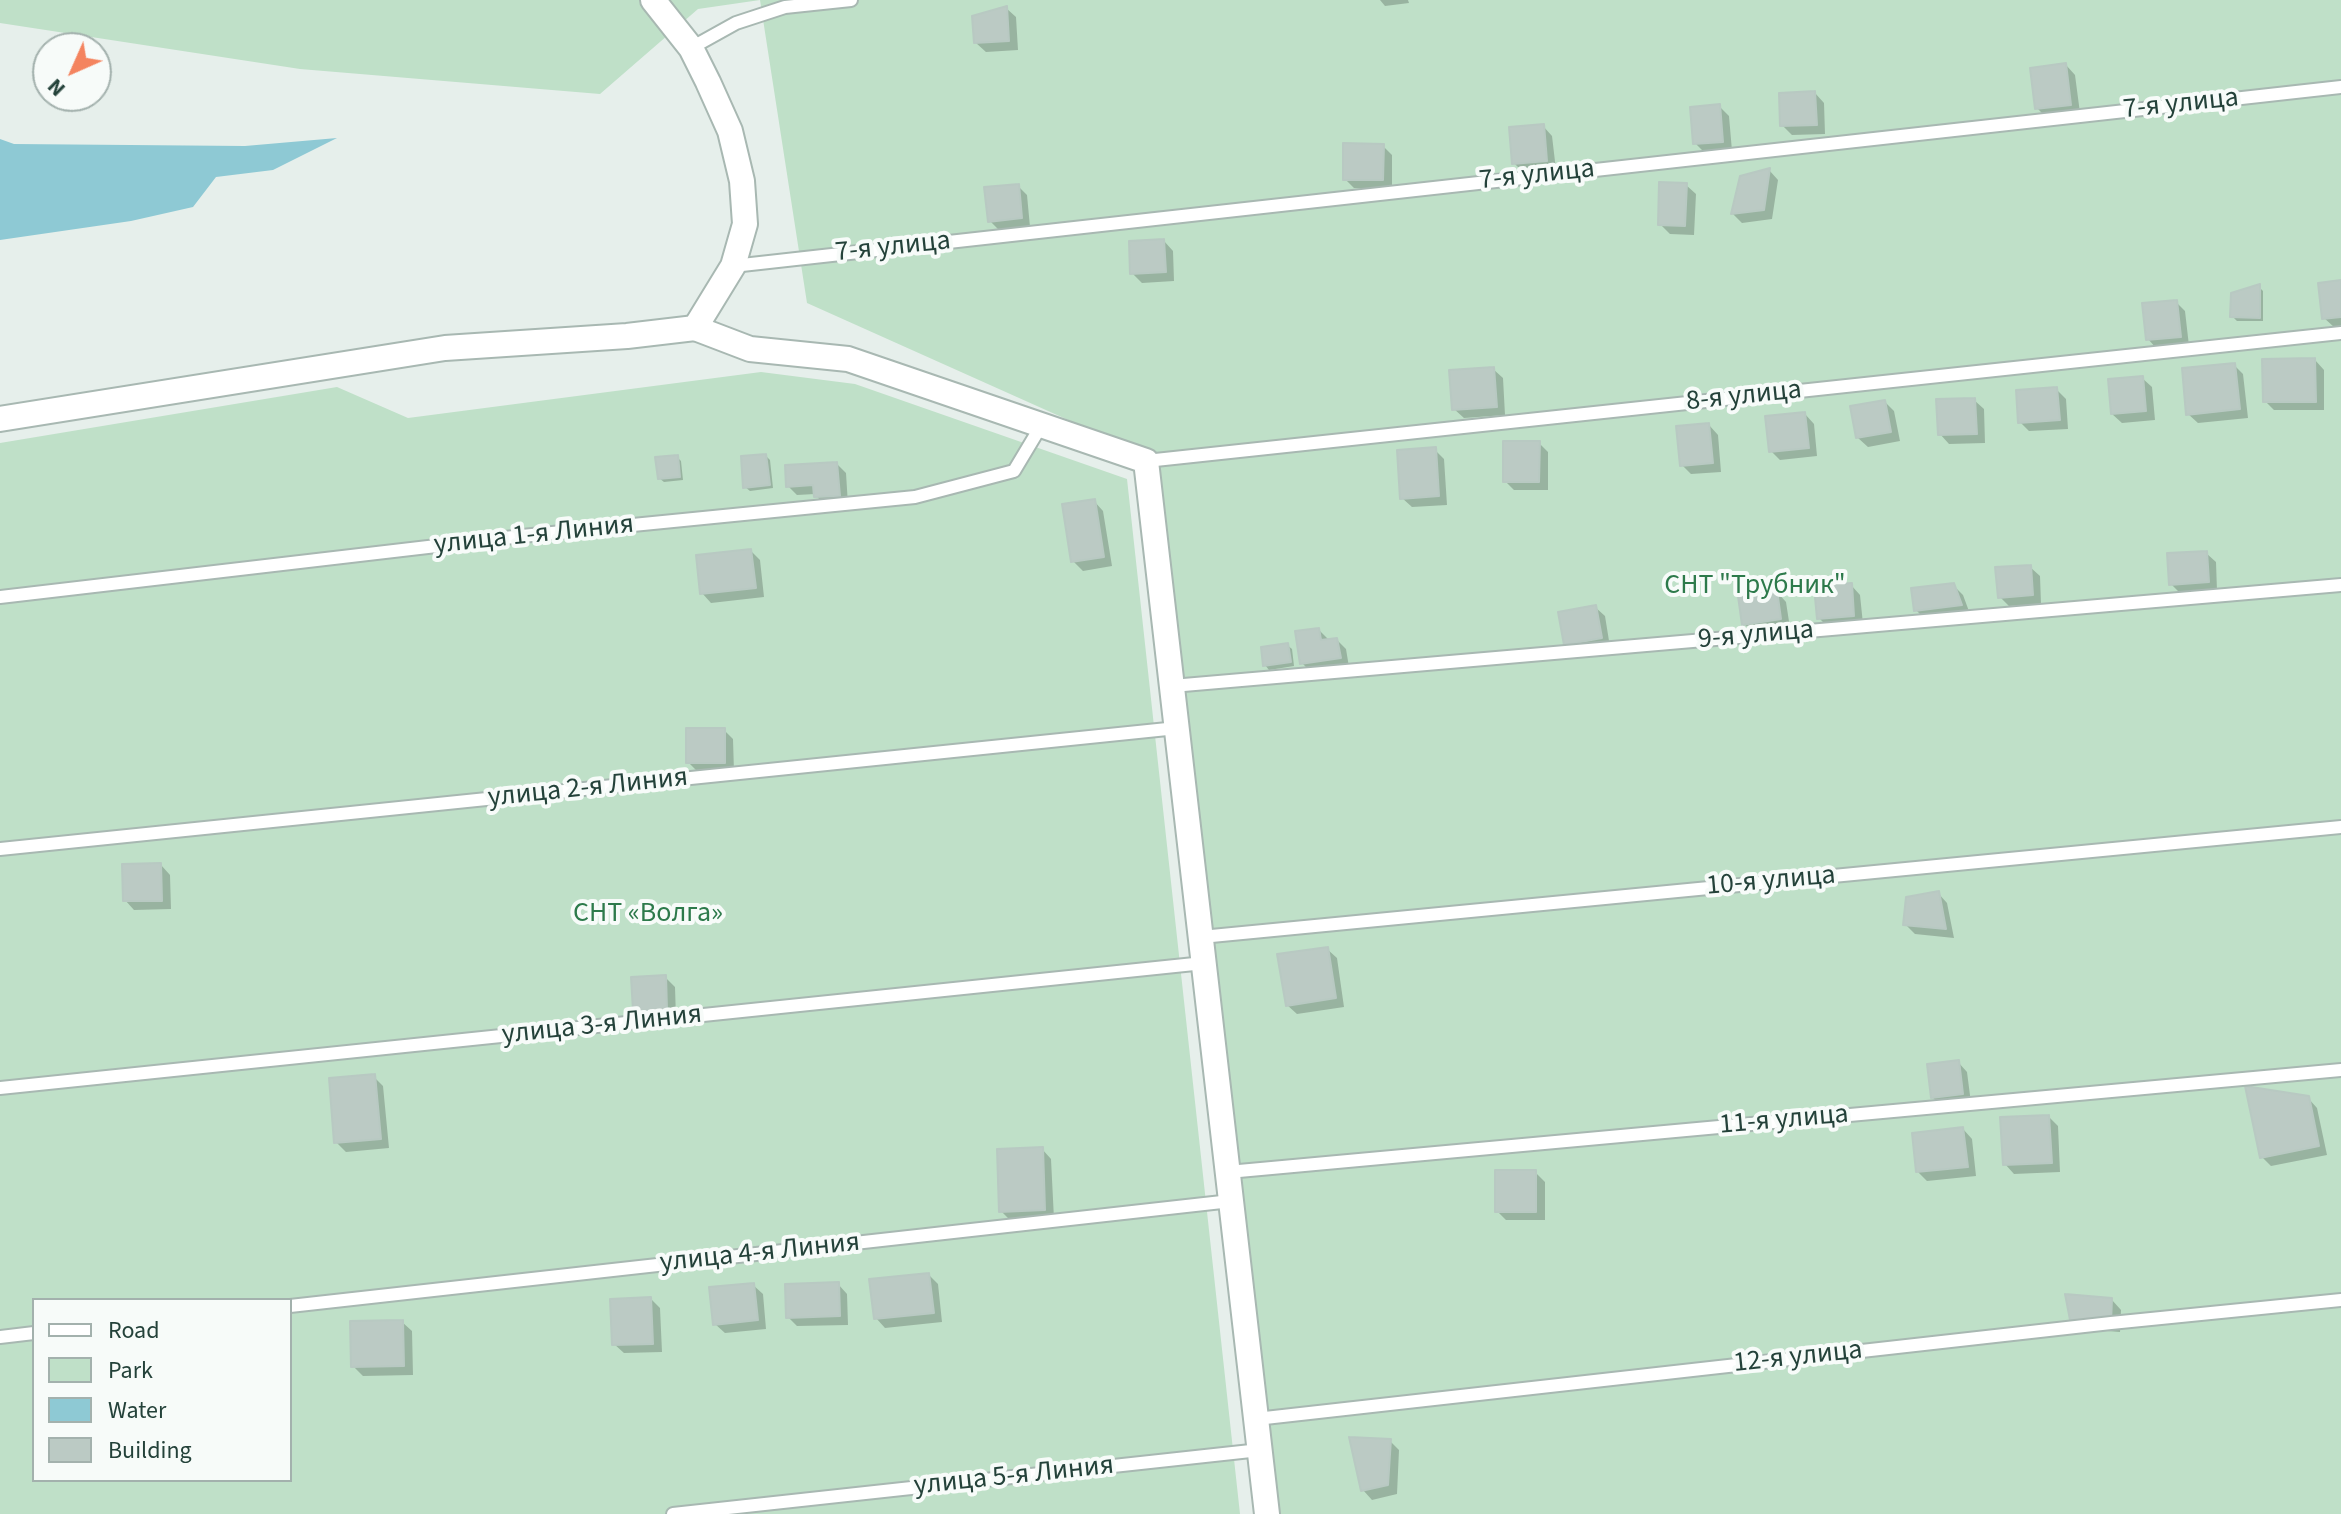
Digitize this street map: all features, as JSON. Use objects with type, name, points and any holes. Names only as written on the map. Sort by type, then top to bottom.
[{"type":"street","points":[[653,0],[691,48],[730,131],[742,181],[745,224],[733,266],[695,328]]},
{"type":"street","points":[[0,419],[445,348],[627,336],[695,328],[750,349],[848,359],[1146,461],[1267,1514]]},
{"type":"lane","points":[[691,48],[736,23],[785,7],[851,0]]},
{"type":"lane","name":"7-я улица","points":[[733,266],[2341,87]]},
{"type":"lane","name":"8-я улица","points":[[1146,461],[2341,333]]},
{"type":"lane","name":"улица 1-я Линия","points":[[0,597],[522,536],[915,497],[1014,471],[1041,426]]},
{"type":"lane","name":"9-я улица","points":[[1172,686],[2341,585]]},
{"type":"lane","name":"улица 2-я Линия","points":[[0,849],[1177,728]]},
{"type":"lane","name":"10-я улица","points":[[1201,937],[2341,827]]},
{"type":"lane","name":"улица 3-я Линия","points":[[0,1088],[1204,963]]},
{"type":"lane","name":"11-я улица","points":[[1228,1172],[2341,1070]]},
{"type":"lane","name":"улица 4-я Линия","points":[[292,1306],[1231,1201]]},
{"type":"lane","name":"12-я улица","points":[[1256,1419],[2341,1300]]},
{"type":"lane","points":[[0,1337],[32,1333]]},
{"type":"lane","name":"улица 5-я Линия","points":[[673,1514],[1260,1450]]},
{"type":"green space","points":[[0,0],[760,0],[698,9],[600,94],[300,69],[112,40],[112,32],[59,32],[0,23]]},
{"type":"green space","name":"СНТ \"Трубник\"","points":[[760,0],[2341,0],[2341,1514],[1267,1514],[1153,458],[807,303]]},
{"type":"green space","name":"СНТ «Волга»","points":[[761,372],[855,384],[1127,479],[1240,1514],[0,1514],[0,443],[337,387],[408,418]]},
{"type":"water","points":[[337,138],[273,170],[216,177],[193,207],[131,221],[0,240],[0,139],[14,144],[245,146]]},
{"type":"building","points":[[1007,6],[1009,41],[974,43],[972,16]]},
{"type":"building","points":[[2066,63],[2071,105],[2035,109],[2030,68]]},
{"type":"building","points":[[1815,91],[1817,125],[1780,126],[1779,93]]},
{"type":"building","points":[[1720,104],[1723,142],[1693,144],[1690,107]]},
{"type":"building","points":[[1544,124],[1547,161],[1512,164],[1509,127]]},
{"type":"building","points":[[1343,143],[1384,144],[1383,180],[1343,180]]},
{"type":"building","points":[[1770,168],[1764,210],[1731,214],[1740,176]]},
{"type":"building","points":[[1659,182],[1687,183],[1685,226],[1658,225]]},
{"type":"building","points":[[1019,184],[1022,218],[988,222],[984,187]]},
{"type":"building","points":[[1164,239],[1166,272],[1130,274],[1129,241]]},
{"type":"building","points":[[2341,280],[2341,317],[2322,319],[2318,283]]},
{"type":"building","points":[[2260,284],[2260,318],[2230,317],[2231,293]]},
{"type":"building","points":[[2177,300],[2181,337],[2146,340],[2142,303]]},
{"type":"building","points":[[2315,358],[2316,402],[2263,402],[2262,359]]},
{"type":"building","points":[[2235,363],[2240,409],[2186,415],[2182,368]]},
{"type":"building","points":[[1494,367],[1497,407],[1452,410],[1449,370]]},
{"type":"building","points":[[2143,376],[2146,411],[2111,414],[2108,379]]},
{"type":"building","points":[[2057,387],[2060,420],[2018,423],[2016,390]]},
{"type":"building","points":[[1975,398],[1977,434],[1938,435],[1936,399]]},
{"type":"building","points":[[1885,400],[1891,432],[1856,438],[1850,406]]},
{"type":"building","points":[[1805,412],[1809,448],[1769,452],[1765,416]]},
{"type":"building","points":[[1709,423],[1713,463],[1680,466],[1676,426]]},
{"type":"building","points":[[1503,441],[1540,441],[1539,482],[1503,482]]},
{"type":"building","points":[[1436,447],[1439,496],[1400,499],[1397,450]]},
{"type":"building","points":[[766,454],[770,485],[743,488],[741,456]]},
{"type":"building","points":[[678,455],[680,477],[658,479],[655,457]]},
{"type":"building","points":[[837,462],[840,496],[814,497],[813,485],[786,487],[785,465]]},
{"type":"building","points":[[1095,499],[1104,557],[1071,562],[1062,504]]},
{"type":"building","points":[[751,549],[756,588],[700,594],[696,555]]},
{"type":"building","points":[[2207,551],[2209,582],[2169,585],[2167,553]]},
{"type":"building","points":[[2031,565],[2033,595],[1998,598],[1995,567]]},
{"type":"building","points":[[1852,583],[1854,616],[1817,619],[1814,586]]},
{"type":"building","points":[[1954,583],[1962,605],[1914,611],[1911,588]]},
{"type":"building","points":[[1777,590],[1781,619],[1742,625],[1738,596]]},
{"type":"building","points":[[1596,605],[1602,638],[1564,645],[1558,612]]},
{"type":"building","points":[[1319,628],[1321,640],[1337,638],[1341,658],[1300,664],[1295,631]]},
{"type":"building","points":[[1288,643],[1291,662],[1263,666],[1261,647]]},
{"type":"building","points":[[686,728],[725,728],[725,763],[686,763]]},
{"type":"building","points":[[161,863],[162,901],[123,901],[122,864]]},
{"type":"building","points":[[1939,891],[1946,929],[1903,925],[1906,897]]},
{"type":"building","points":[[1328,947],[1336,998],[1286,1006],[1277,954]]},
{"type":"building","points":[[666,975],[667,1010],[633,1011],[631,977]]},
{"type":"building","points":[[1959,1060],[1963,1094],[1931,1098],[1927,1064]]},
{"type":"building","points":[[375,1074],[381,1139],[334,1143],[329,1078]]},
{"type":"building","points":[[2245,1086],[2309,1096],[2319,1146],[2260,1158]]},
{"type":"building","points":[[2049,1115],[2052,1163],[2003,1165],[2000,1117]]},
{"type":"building","points":[[1963,1127],[1968,1167],[1916,1172],[1912,1133]]},
{"type":"building","points":[[1043,1147],[1045,1210],[999,1212],[997,1149]]},
{"type":"building","points":[[1495,1170],[1536,1170],[1536,1212],[1495,1212]]},
{"type":"building","points":[[929,1273],[934,1313],[874,1319],[869,1279]]},
{"type":"building","points":[[839,1282],[840,1316],[786,1318],[785,1284]]},
{"type":"building","points":[[754,1283],[758,1320],[713,1325],[709,1287]]},
{"type":"building","points":[[2065,1294],[2112,1298],[2111,1323],[2070,1320]]},
{"type":"building","points":[[651,1297],[653,1344],[612,1345],[610,1299]]},
{"type":"building","points":[[403,1320],[404,1366],[351,1367],[350,1321]]},
{"type":"building","points":[[1349,1437],[1391,1439],[1388,1485],[1361,1491]]}]
